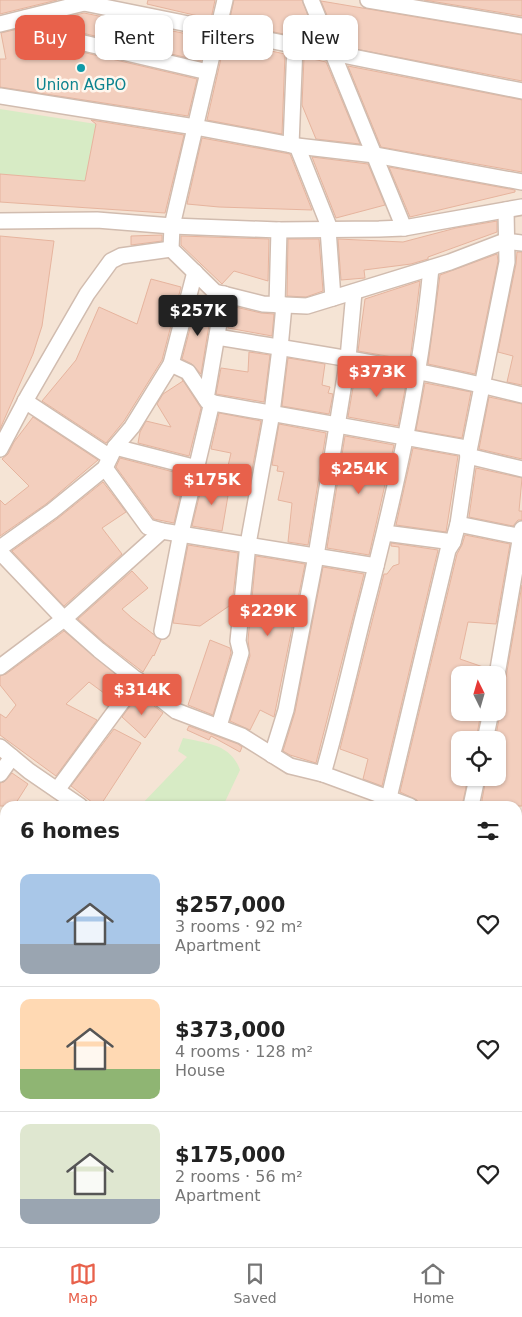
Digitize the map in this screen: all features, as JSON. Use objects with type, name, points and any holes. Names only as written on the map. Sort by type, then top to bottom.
[{"type":"street","points":[[222,15],[225,0]]},
{"type":"street","points":[[311,0],[317,15]]},
{"type":"street","points":[[368,0],[522,26]]},
{"type":"street","points":[[35,15],[81,1],[183,23]]},
{"type":"street","points":[[0,24],[15,20]]},
{"type":"street","points":[[85,44],[208,72]]},
{"type":"street","points":[[358,59],[522,91]]},
{"type":"street","points":[[211,60],[172,226],[171,249],[215,292],[263,304],[307,306],[432,268],[505,241],[522,243]]},
{"type":"street","points":[[295,60],[294,145],[329,229],[333,298]]},
{"type":"street","points":[[336,60],[404,228]]},
{"type":"street","points":[[0,96],[294,145],[375,155],[522,182]]},
{"type":"street","points":[[0,221],[97,220],[172,226],[279,230],[404,228],[522,207]]},
{"type":"street","points":[[388,801],[448,550],[453,542],[458,524],[468,456],[507,262],[505,241],[506,210]]},
{"type":"street","points":[[219,726],[241,653],[238,641],[248,544],[272,413],[280,348],[279,230]]},
{"type":"street","points":[[0,449],[25,401],[87,294],[111,261],[121,256],[171,249]]},
{"type":"street","points":[[323,774],[385,533],[418,373],[432,268]]},
{"type":"street","points":[[0,548],[52,511],[110,458],[171,364],[195,272]]},
{"type":"street","points":[[272,755],[286,710],[316,556],[348,358],[354,292]]},
{"type":"street","points":[[162,631],[181,533],[197,468],[224,294]]},
{"type":"street","points":[[217,337],[348,358],[522,395]]},
{"type":"street","points":[[171,364],[188,372],[209,400],[336,426],[466,448],[468,456]]},
{"type":"street","points":[[25,401],[110,458],[197,468]]},
{"type":"street","points":[[468,456],[522,469]]},
{"type":"street","points":[[110,458],[148,527],[162,531],[376,566]]},
{"type":"street","points":[[458,524],[522,535],[499,666]]},
{"type":"street","points":[[0,667],[64,619],[162,531]]},
{"type":"street","points":[[385,533],[453,542]]},
{"type":"street","points":[[0,552],[64,619],[98,650],[176,711],[242,736],[290,766],[323,774],[384,801]]},
{"type":"street","points":[[57,790],[138,680]]},
{"type":"street","points":[[0,747],[73,801]]},
{"type":"street","points":[[0,774],[12,757]]},
{"type":"street","points":[[472,801],[475,786]]},
{"type":"shaded area","points":[[0,0],[522,0],[522,801],[0,801]]},
{"type":"green space","points":[[0,109],[96,124],[85,181],[0,174]]},
{"type":"green space","points":[[183,738],[209,743],[231,755],[240,770],[225,801],[145,801],[187,757],[178,751]]},
{"type":"building","points":[[0,0],[57,0],[0,14]]},
{"type":"building","points":[[148,0],[215,0],[212,15],[194,15],[147,4]]},
{"type":"building","points":[[234,0],[302,0],[308,15],[283,15],[283,34],[273,32],[273,15],[231,15]]},
{"type":"building","points":[[424,0],[522,0],[522,16]]},
{"type":"building","points":[[321,1],[522,35],[522,81],[358,49],[358,15],[327,15]]},
{"type":"building","points":[[84,13],[95,15],[95,36],[85,34],[85,15],[76,15]]},
{"type":"building","name":"Union AGPO","points":[[15,30],[15,60],[85,60],[85,53],[95,55],[95,60],[116,60],[197,79],[188,116],[0,87],[0,59],[6,59],[1,33]]},
{"type":"building","points":[[173,31],[183,33],[183,57],[173,54]]},
{"type":"building","points":[[273,51],[283,54],[283,60],[285,60],[282,134],[207,120],[221,60],[273,60]]},
{"type":"building","points":[[304,60],[326,62],[360,144],[316,139],[302,105]]},
{"type":"building","points":[[348,66],[522,100],[522,172],[381,147]]},
{"type":"building","points":[[91,120],[184,135],[165,213],[0,202],[0,174],[85,181],[96,124]]},
{"type":"building","points":[[202,138],[290,154],[312,210],[187,204]]},
{"type":"building","points":[[312,157],[368,164],[385,205],[336,218]]},
{"type":"building","points":[[389,167],[515,190],[515,192],[410,217]]},
{"type":"building","points":[[497,221],[497,232],[428,257],[428,259],[411,264],[364,270],[365,278],[341,280],[338,239],[403,242],[456,228]]},
{"type":"building","points":[[162,235],[162,241],[131,245],[131,236]]},
{"type":"building","points":[[0,236],[54,241],[42,326],[33,354],[0,429]]},
{"type":"building","points":[[181,236],[269,239],[268,281],[234,271],[222,284],[181,245]]},
{"type":"building","points":[[288,239],[319,239],[323,291],[306,297],[287,296]]},
{"type":"building","points":[[517,252],[522,252],[522,385],[507,382],[513,356],[498,352]]},
{"type":"building","points":[[497,254],[498,261],[475,374],[428,364],[440,275]]},
{"type":"building","points":[[151,279],[181,287],[162,360],[124,421],[106,443],[42,401],[76,360],[99,307],[137,324]]},
{"type":"building","points":[[420,281],[410,360],[358,351],[365,299]]},
{"type":"building","points":[[197,302],[212,307],[201,374],[192,364],[182,359]]},
{"type":"building","points":[[231,306],[274,314],[272,336],[228,328]]},
{"type":"building","points":[[249,352],[270,355],[264,402],[216,394],[221,368],[248,372]]},
{"type":"building","points":[[288,358],[325,364],[322,385],[330,387],[328,393],[333,394],[329,414],[282,406]]},
{"type":"building","points":[[356,370],[407,379],[398,426],[348,417]]},
{"type":"building","points":[[182,379],[201,408],[189,456],[138,443],[140,432],[146,421],[171,427],[157,404],[163,394],[183,381]]},
{"type":"building","points":[[425,383],[471,392],[462,438],[416,430]]},
{"type":"building","points":[[489,397],[522,404],[522,459],[479,449]]},
{"type":"building","points":[[219,413],[261,421],[250,481],[225,479],[231,453],[211,449]]},
{"type":"building","points":[[33,417],[98,460],[46,504],[0,536],[0,500],[5,505],[29,486],[2,459],[8,454],[14,442]]},
{"type":"building","points":[[279,424],[326,433],[308,545],[288,542],[292,503],[278,500],[284,472],[277,471],[278,466],[272,465]]},
{"type":"building","points":[[345,436],[394,445],[369,555],[327,548]]},
{"type":"building","points":[[413,448],[458,456],[446,532],[396,525]]},
{"type":"building","points":[[120,458],[185,475],[174,523],[154,519],[116,467]]},
{"type":"building","points":[[476,468],[522,478],[519,511],[522,511],[522,520],[518,520],[513,526],[469,517]]},
{"type":"building","points":[[203,481],[230,484],[222,531],[192,526]]},
{"type":"building","points":[[103,482],[126,512],[102,528],[122,554],[64,606],[12,551],[57,519]]},
{"type":"building","points":[[465,535],[510,544],[496,624],[468,622],[460,659],[480,666],[451,666],[451,721],[479,721],[478,731],[451,731],[451,786],[466,786],[463,801],[417,801],[400,792],[457,554]]},
{"type":"building","points":[[391,543],[438,550],[382,786],[363,779],[368,759],[340,749],[384,574],[387,574],[393,566],[399,564],[399,547],[391,546]]},
{"type":"building","points":[[188,545],[238,553],[232,604],[200,626],[173,623]]},
{"type":"building","points":[[256,556],[305,564],[274,717],[260,710],[250,730],[230,721],[250,656],[248,640]]},
{"type":"building","points":[[323,567],[364,574],[316,763],[283,751],[295,712]]},
{"type":"building","points":[[132,571],[148,588],[122,609],[161,640],[154,656],[143,672],[105,643],[78,619]]},
{"type":"building","points":[[522,585],[522,801],[482,801],[485,786],[506,786],[506,731],[497,731],[499,721],[506,721],[506,677]]},
{"type":"building","points":[[64,631],[125,682],[112,699],[89,682],[66,704],[97,720],[56,776],[0,735],[0,714],[6,718],[16,705],[0,685],[0,676],[6,674]]},
{"type":"building","points":[[210,640],[230,648],[231,653],[213,715],[188,705]]},
{"type":"building","points":[[139,694],[163,713],[145,738],[122,717]]},
{"type":"building","points":[[189,726],[238,744],[242,747],[240,752],[211,736],[209,740],[187,730]]},
{"type":"building","points":[[114,729],[141,743],[103,801],[90,801],[71,786]]},
{"type":"building","points":[[12,773],[28,784],[17,801],[0,801],[0,783],[4,782]]},
{"type":"place","name":"Union AGPO","points":[[81,68]]}]
